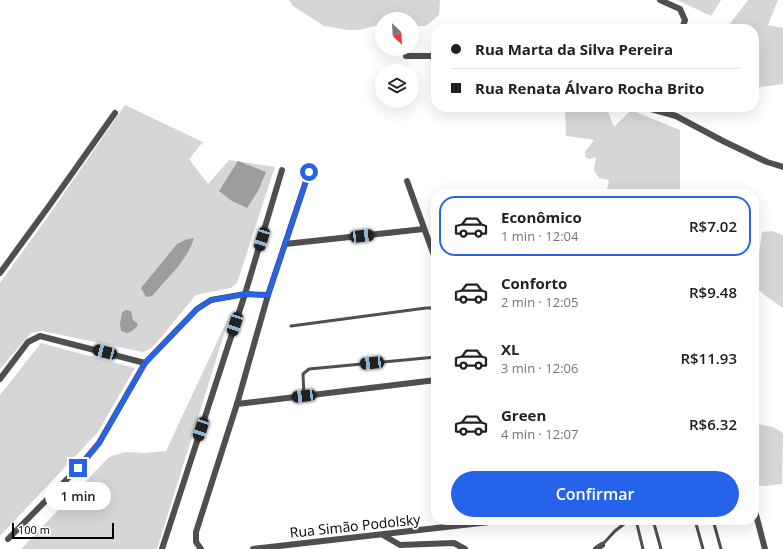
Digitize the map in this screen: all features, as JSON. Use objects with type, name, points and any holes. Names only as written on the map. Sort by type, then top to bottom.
[{"type":"street","points":[[660,0],[680,9],[685,20],[684,24]]},
{"type":"street","points":[[419,56],[431,56]]},
{"type":"street","points":[[662,112],[676,116],[767,162],[783,167]]},
{"type":"street","points":[[0,273],[115,113]]},
{"type":"street","points":[[162,549],[245,294],[282,170]]},
{"type":"street","points":[[200,548],[196,542],[196,532],[237,404],[268,295],[309,172]]},
{"type":"street","points":[[407,181],[431,248]]},
{"type":"street","points":[[285,244],[424,229]]},
{"type":"street","points":[[8,539],[78,468],[99,443],[145,363],[197,309],[211,300],[245,294],[268,295]]},
{"type":"street","points":[[0,380],[28,342],[40,336],[145,363]]},
{"type":"street","points":[[237,404],[431,381]]},
{"type":"street","name":"Rua Simão Podolsky","points":[[253,549],[466,525]]},
{"type":"street","points":[[759,525],[765,549]]},
{"type":"street","points":[[383,535],[400,545],[454,543],[465,549]]},
{"type":"street","points":[[596,549],[602,545]]},
{"type":"lane","points":[[291,326],[431,308]]},
{"type":"lane","points":[[304,396],[303,374],[309,369],[431,357]]},
{"type":"lane","points":[[602,545],[623,525]]},
{"type":"lane","points":[[637,525],[643,549]]},
{"type":"lane","points":[[654,525],[661,549]]},
{"type":"lane","points":[[696,525],[703,549]]},
{"type":"lane","points":[[714,525],[721,549]]},
{"type":"shaded area","points":[[289,0],[440,0],[439,15],[426,26],[419,26],[419,12],[375,12],[375,26],[359,30],[348,30],[324,26],[293,6]]},
{"type":"shaded area","points":[[677,0],[721,0],[711,16]]},
{"type":"shaded area","points":[[748,0],[778,0],[768,25],[783,28],[783,84],[759,87],[759,24],[730,24]]},
{"type":"shaded area","points":[[125,105],[203,142],[189,159],[208,184],[229,160],[275,167],[237,283],[231,288],[196,295],[157,342],[150,349],[143,352],[42,331],[31,333],[0,369],[0,283]]},
{"type":"shaded area","points":[[565,112],[608,112],[614,127],[629,112],[636,112],[680,130],[680,189],[607,189],[609,180],[599,178],[594,170],[596,157],[589,159],[585,157],[585,152],[594,140],[566,136]]},
{"type":"shaded area","points":[[238,161],[266,172],[258,191],[247,208],[232,201],[219,191]]},
{"type":"shaded area","points":[[772,231],[783,235],[783,308],[759,290],[759,254],[762,232]]},
{"type":"shaded area","points":[[194,238],[182,262],[152,296],[146,297],[141,288],[177,244]]},
{"type":"shaded area","points":[[126,310],[131,311],[133,320],[138,324],[134,330],[127,333],[121,331],[120,323],[122,313]]},
{"type":"shaded area","points":[[231,312],[157,549],[21,549],[109,457],[125,452],[145,453],[166,451]]},
{"type":"shaded area","points":[[41,343],[135,368],[98,432],[0,536],[0,395]]},
{"type":"shaded area","points":[[759,424],[773,427],[783,433],[782,484],[759,485]]},
{"type":"route","points":[[78,468],[99,443],[145,363],[197,309],[211,300],[245,294],[268,295],[309,172]]}]
